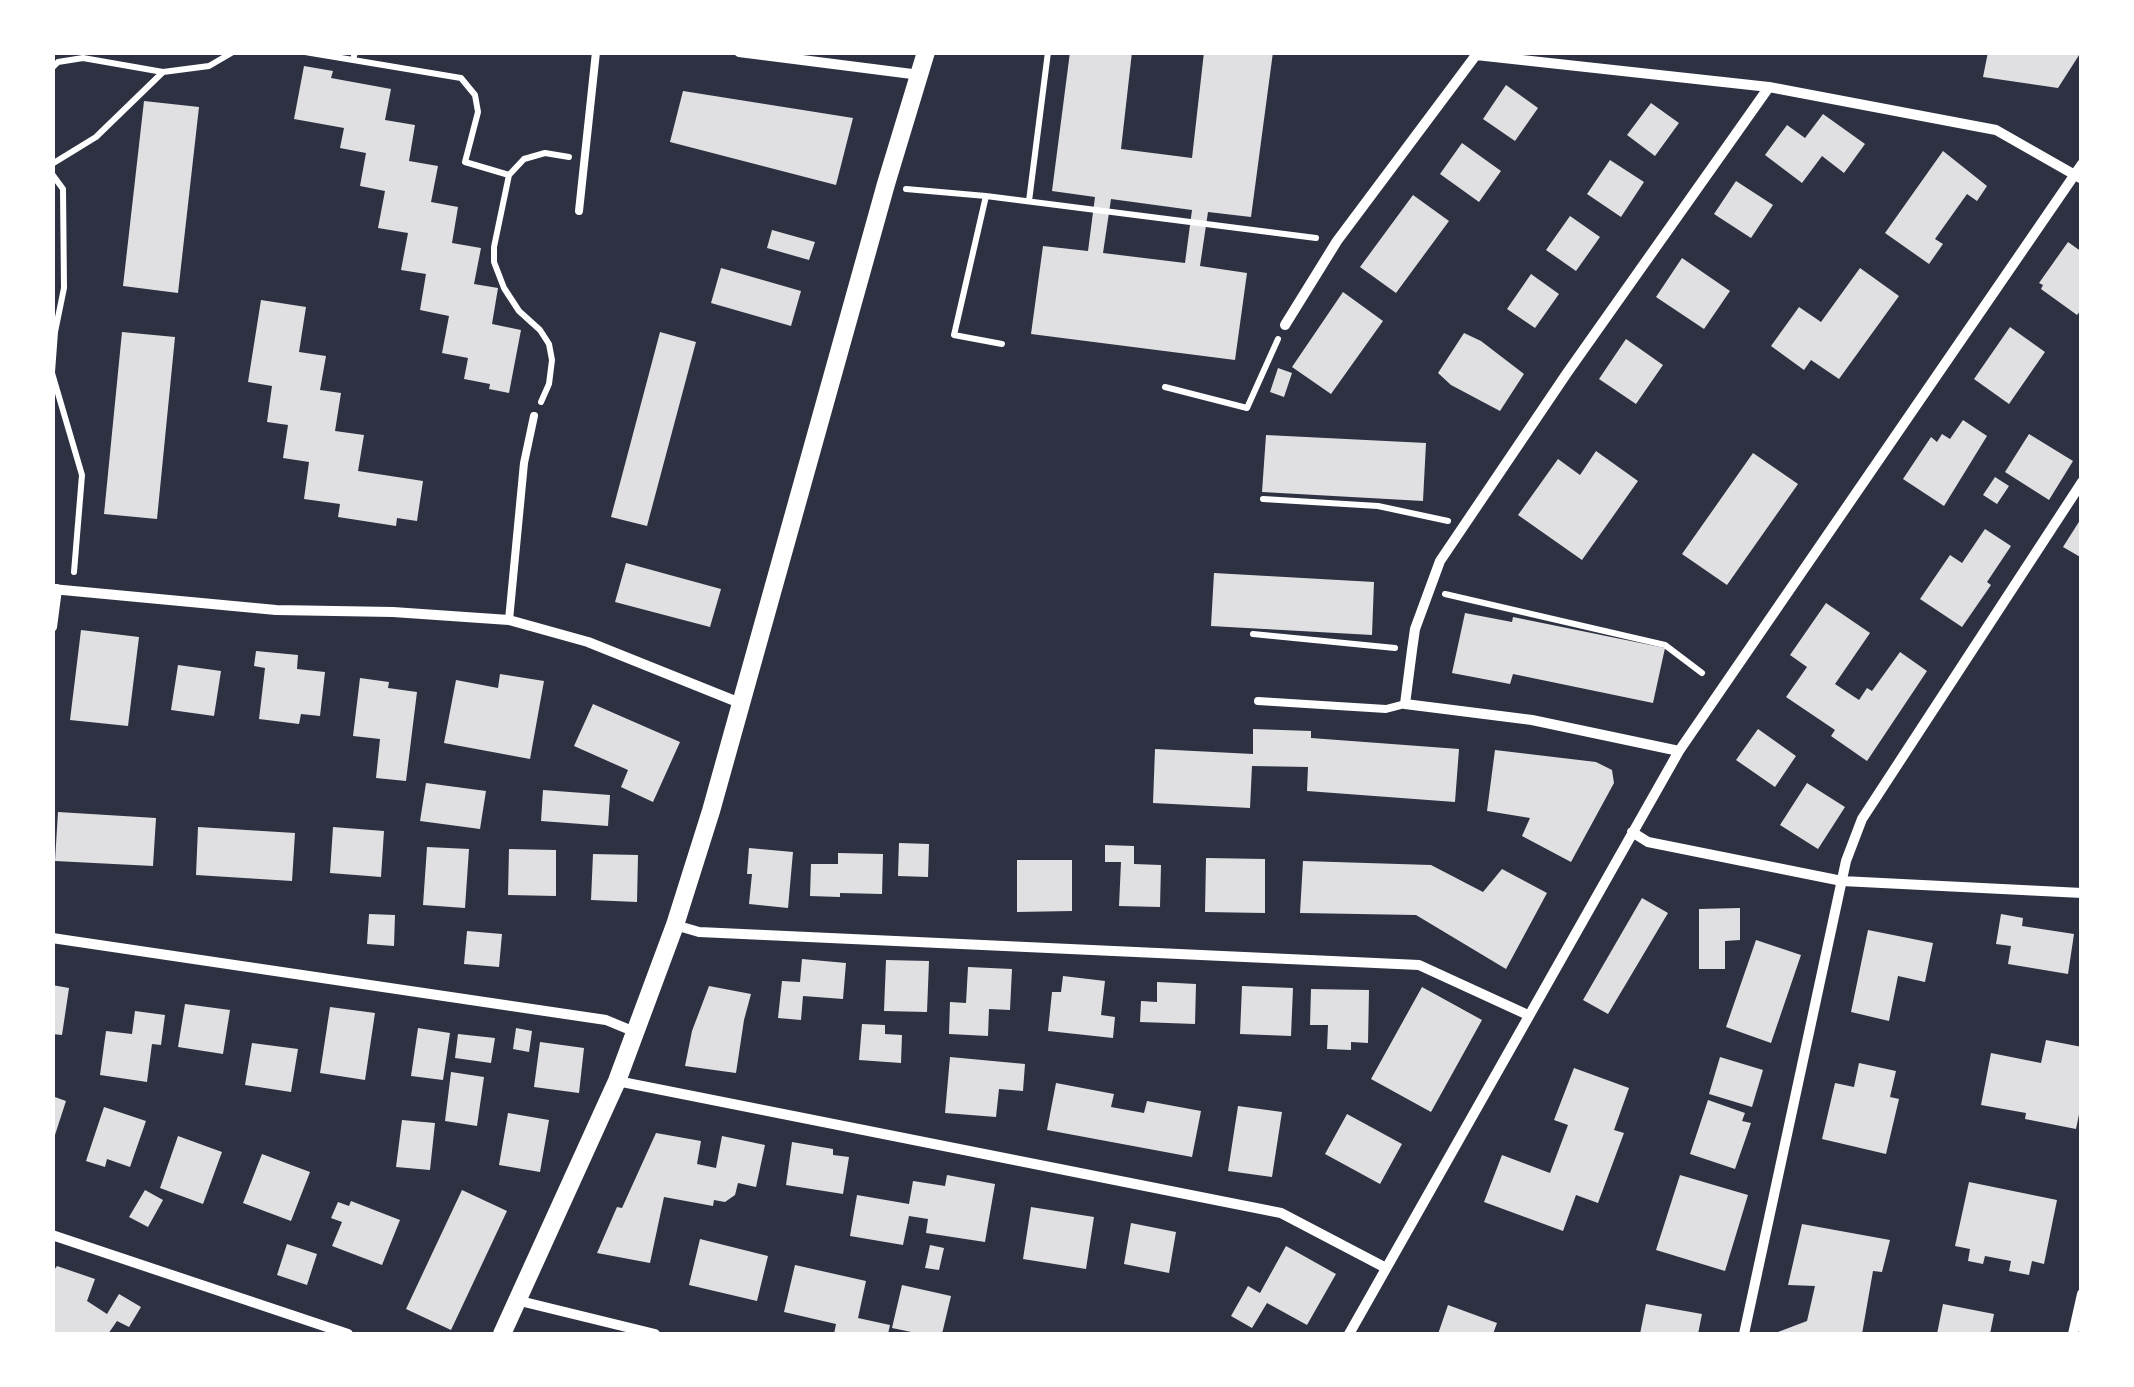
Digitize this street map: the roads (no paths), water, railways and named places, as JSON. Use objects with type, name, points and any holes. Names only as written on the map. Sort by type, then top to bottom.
[{"type":"street","points":[[739,52],[920,75]]},
{"type":"street","points":[[502,1334],[617,1081],[675,925],[711,812],[926,52]]},
{"type":"street","points":[[1285,324],[1338,240],[1476,54],[1769,87],[1996,130],[2078,176]]},
{"type":"street","points":[[1679,751],[1532,720],[1404,704],[1415,628],[1440,561],[1769,87]]},
{"type":"street","points":[[1349,1334],[1679,751],[2078,176],[2082,164]]},
{"type":"street","points":[[1744,1334],[1846,861],[1862,820],[2082,482]]},
{"type":"street","points":[[52,627],[55,589],[276,610],[393,612],[509,620],[552,629],[740,703]]},
{"type":"street","points":[[1632,832],[1648,842],[1842,881],[2082,892]]},
{"type":"street","points":[[675,925],[698,932],[1419,965],[1528,1015]]},
{"type":"street","points":[[52,938],[606,1020],[635,1032]]},
{"type":"street","points":[[617,1081],[1281,1213],[1386,1268]]},
{"type":"street","points":[[52,1235],[348,1334]]},
{"type":"street","points":[[2073,1334],[2082,1294]]},
{"type":"street","points":[[520,1301],[655,1334]]},
{"type":"lane","points":[[579,211],[596,52]]},
{"type":"lane","points":[[509,620],[524,463],[534,416]]},
{"type":"lane","points":[[1258,701],[1386,709],[1404,704]]}]
